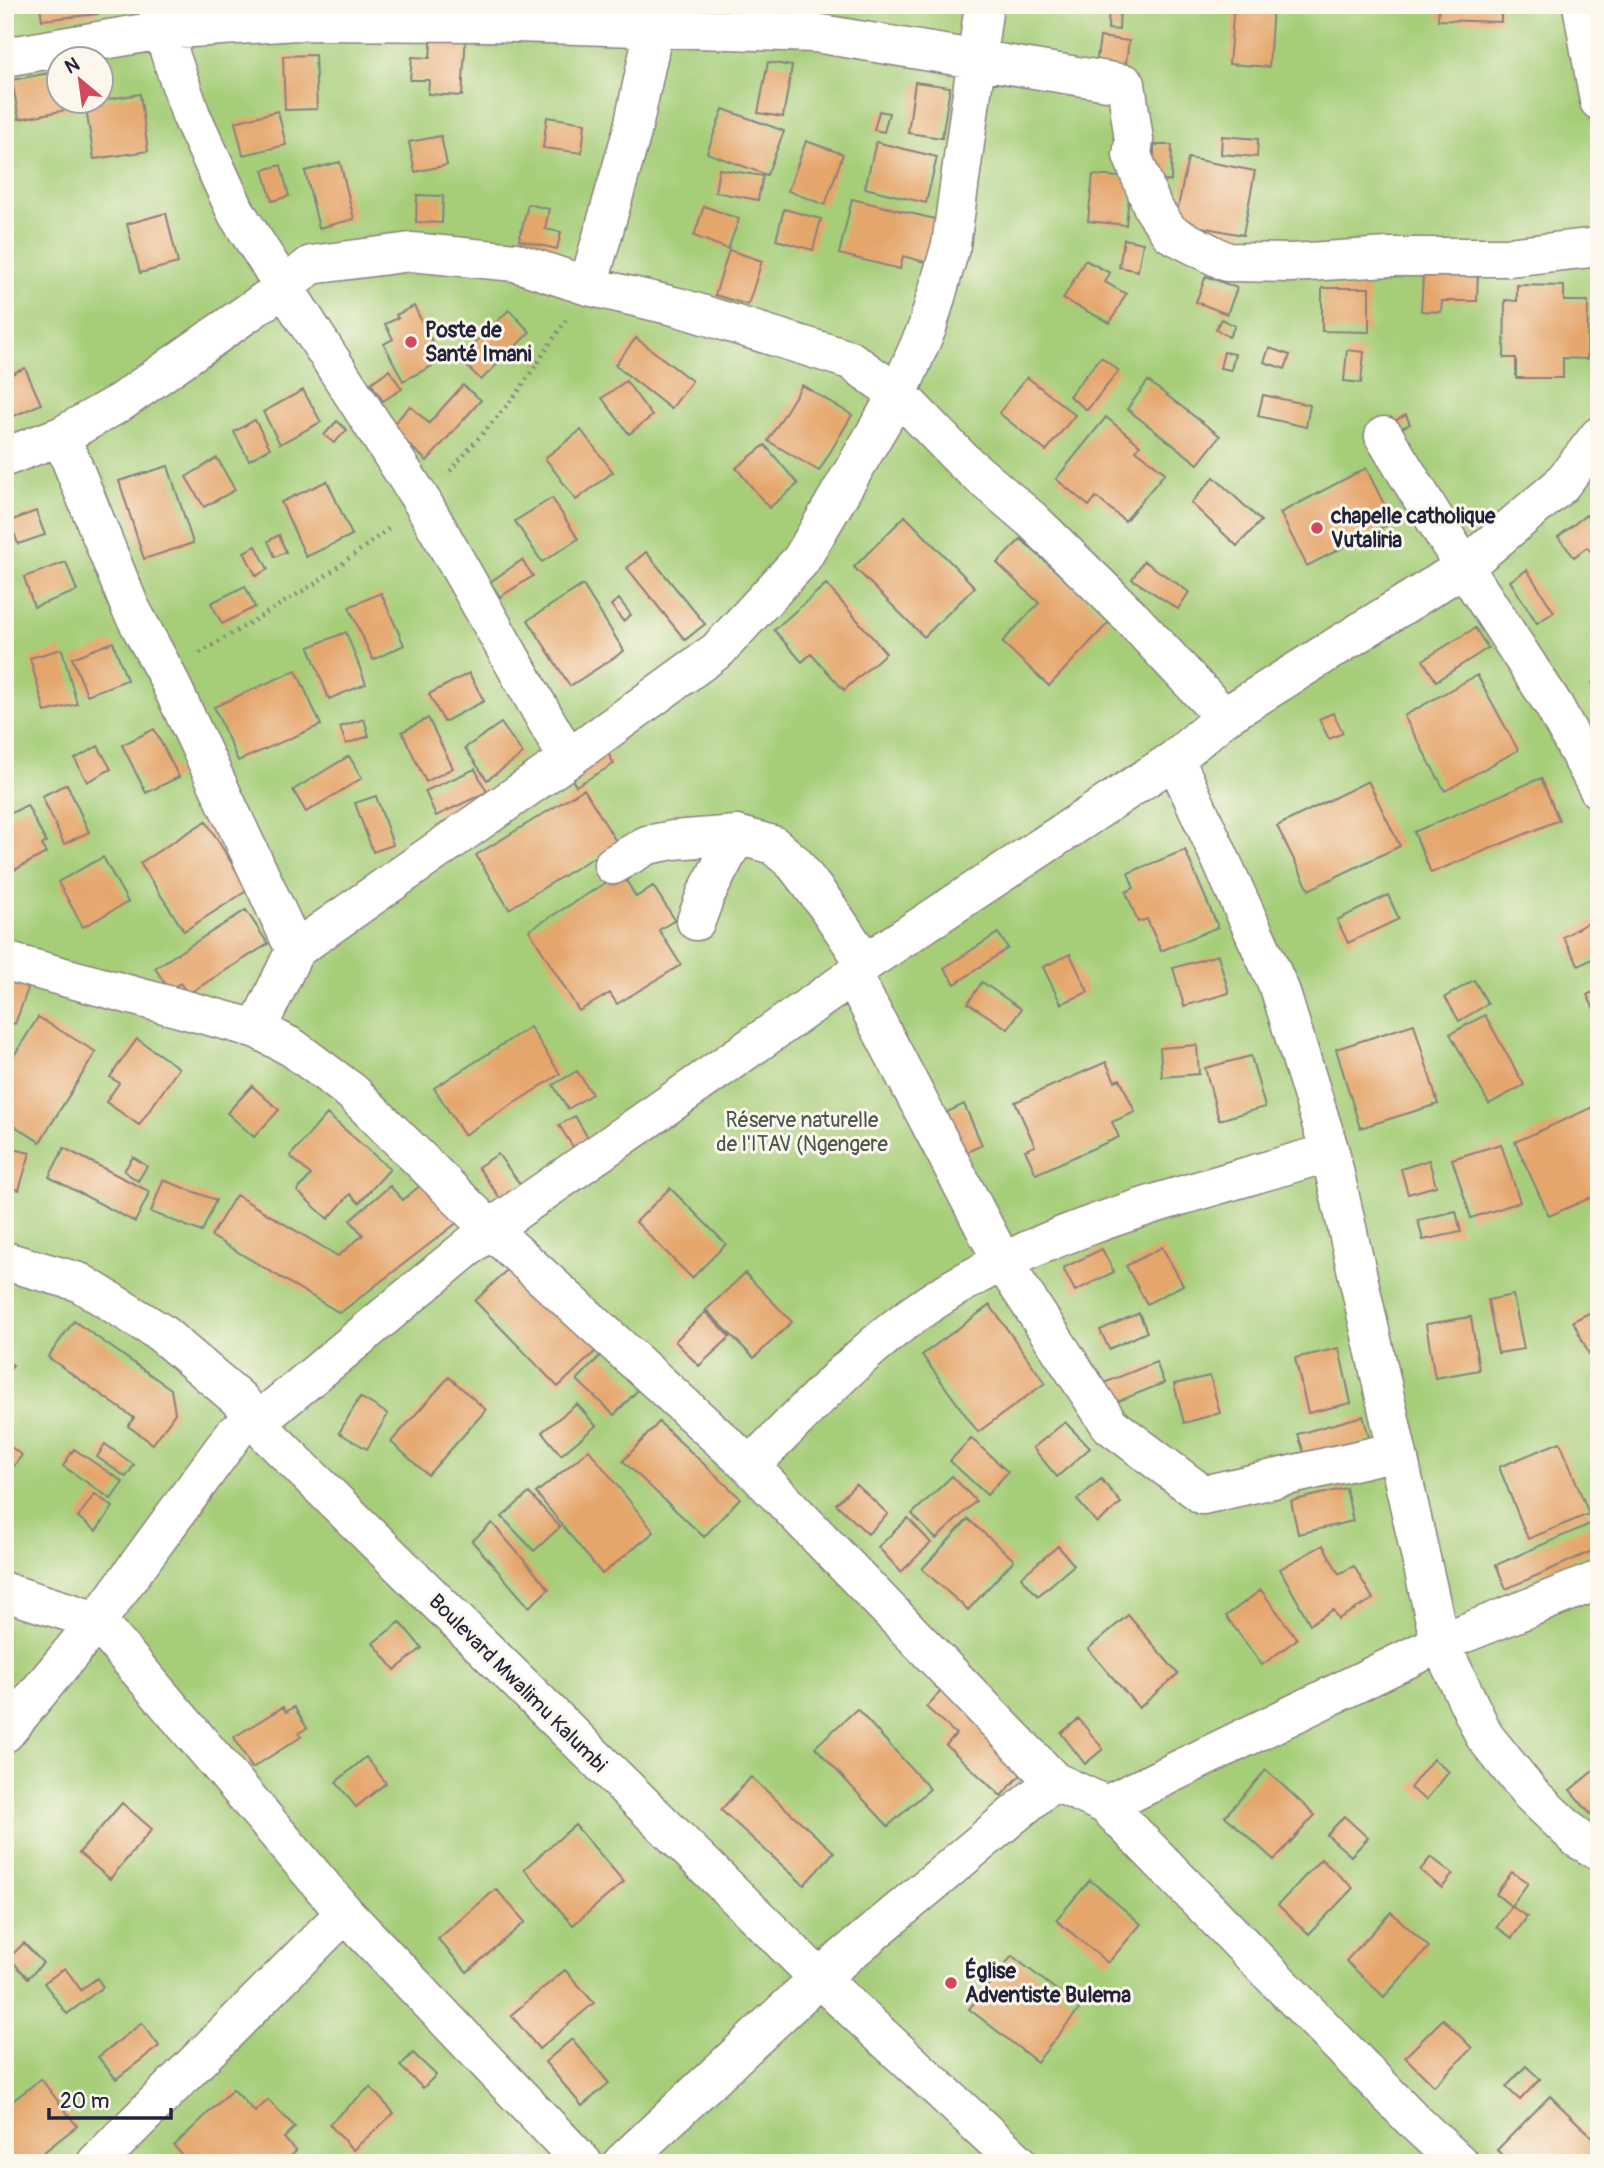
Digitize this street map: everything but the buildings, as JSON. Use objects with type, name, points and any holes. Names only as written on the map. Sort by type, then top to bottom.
[{"type":"street","points":[[257,1030],[295,950],[568,759],[718,650],[801,560],[898,394],[927,328],[951,245],[984,5]]},
{"type":"street","points":[[1582,5],[1599,101]]},
{"type":"street","points":[[588,286],[632,132],[657,17]]},
{"type":"street","points":[[5,57],[160,18],[486,22],[657,17],[815,33],[1126,84],[1134,140],[1132,155],[1153,208],[1170,233],[1227,262],[1291,263],[1388,257],[1508,257],[1599,247]]},
{"type":"street","points":[[160,18],[191,116],[231,202],[283,288],[423,503],[568,759]]},
{"type":"street","points":[[5,457],[61,436],[121,402],[283,288],[311,265],[411,252],[514,262],[588,286],[678,307],[850,360],[898,394],[963,461],[1032,520],[1127,612],[1224,717]]},
{"type":"street","points":[[61,436],[130,607],[166,674],[295,950]]},
{"type":"street","points":[[1384,436],[1554,706],[1599,790]]},
{"type":"street","points":[[5,1733],[97,1621],[254,1420],[490,1229],[859,969],[1175,760],[1224,717],[1464,567],[1560,486],[1599,436]]},
{"type":"street","points":[[1175,760],[1280,990],[1330,1153],[1440,1643],[1485,1737],[1531,1794],[1578,1839],[1599,1850]]},
{"type":"street","points":[[696,921],[706,894],[737,835]]},
{"type":"street","points":[[613,865],[647,845],[737,835],[773,845],[794,863],[827,906],[1002,1261],[1110,1425],[1203,1494],[1397,1451]]},
{"type":"street","points":[[5,961],[257,1030],[293,1048],[352,1092],[490,1229],[750,1466],[1054,1781],[1105,1805],[1417,2124],[1459,2163]]},
{"type":"street","points":[[750,1466],[861,1357],[930,1303],[1002,1261],[1087,1225],[1330,1153]]},
{"type":"street","name":"Boulevard Mwalimu Kalumbi","points":[[5,1261],[79,1282],[161,1333],[254,1420],[819,1978],[1019,2163]]},
{"type":"street","points":[[1105,1805],[1440,1643],[1599,1580]]},
{"type":"street","points":[[5,1592],[97,1621],[345,1913],[583,2163]]},
{"type":"street","points":[[622,2163],[819,1978],[1054,1781]]},
{"type":"street","points":[[96,2163],[345,1913]]},
{"type":"green space","name":"Réserve naturelle de l'ITAV (Ngengere","points":[[5,5],[1599,5],[1599,2163],[5,2163]]},
{"type":"place","name":"Poste de Santé Imani","points":[[411,342]]},
{"type":"place","name":"chapelle catholique Vutaliria","points":[[1317,528]]},
{"type":"place","name":"Église Adventiste Bulema","points":[[951,1983]]}]
